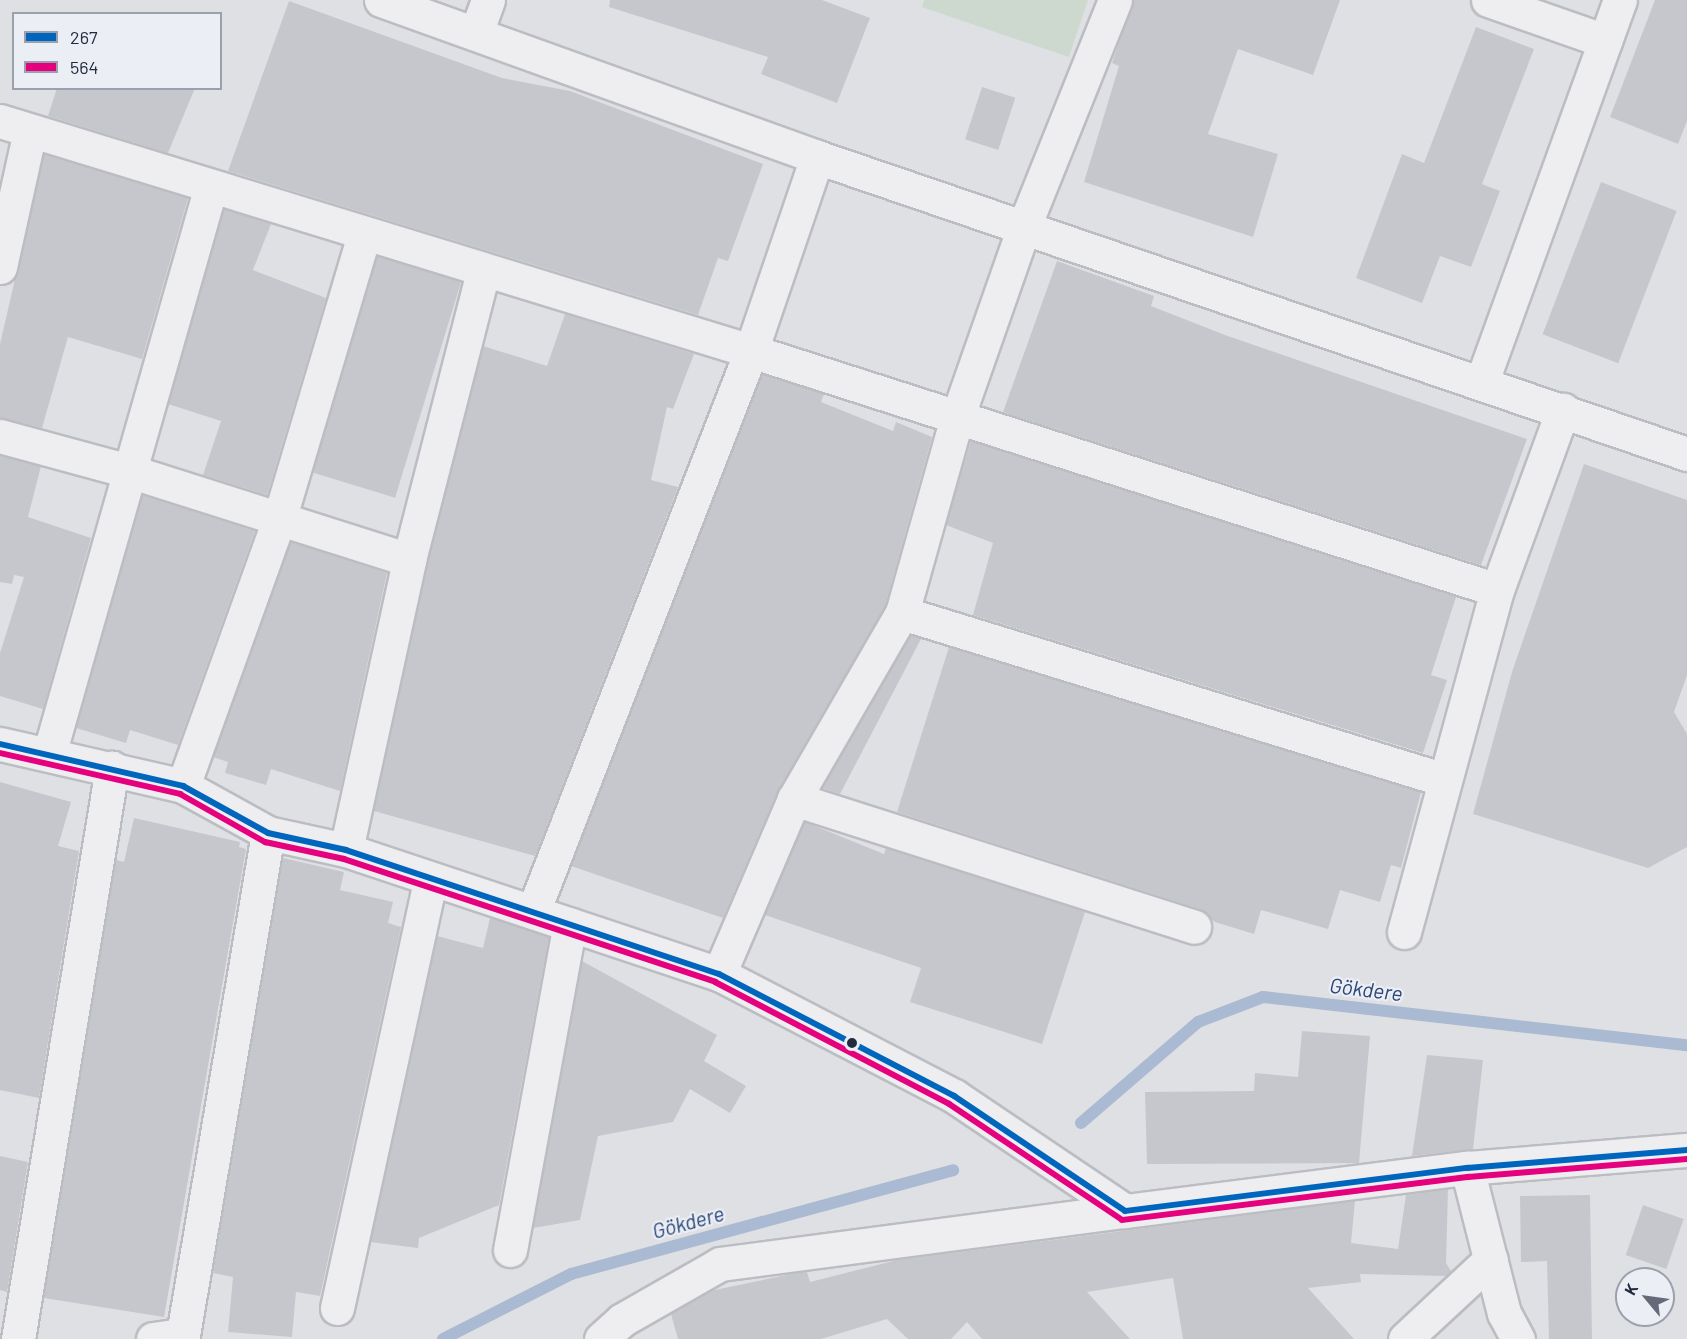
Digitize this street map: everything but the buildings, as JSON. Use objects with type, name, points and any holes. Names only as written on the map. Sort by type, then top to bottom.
[{"type":"street","points":[[381,0],[817,157],[1025,224],[1687,454]]},
{"type":"street","points":[[476,33],[488,0]]},
{"type":"street","points":[[719,974],[794,799],[902,613],[956,421],[1025,224],[1115,0]]},
{"type":"street","points":[[1488,0],[1605,42]]},
{"type":"street","points":[[1482,381],[1620,0]]},
{"type":"street","points":[[0,267],[15,126],[483,272],[751,351],[956,421],[1497,590]]},
{"type":"street","points":[[532,912],[751,351],[817,157]]},
{"type":"street","points":[[50,751],[211,186]]},
{"type":"street","points":[[183,786],[279,520],[364,235]]},
{"type":"street","points":[[346,850],[409,560],[483,272]]},
{"type":"street","points":[[1404,932],[1497,590],[1563,410]]},
{"type":"street","points":[[0,436],[129,471],[409,560]]},
{"type":"street","points":[[902,613],[1445,780]]},
{"type":"street","points":[[0,744],[50,751],[183,786],[267,833],[346,850],[430,880],[719,974],[954,1096],[1125,1211]]},
{"type":"street","points":[[18,1339],[112,768]]},
{"type":"street","points":[[794,799],[1194,927]]},
{"type":"street","points":[[153,1339],[183,1335],[267,833]]},
{"type":"street","points":[[337,1308],[430,880]]},
{"type":"street","points":[[510,1250],[570,924]]},
{"type":"street","points":[[601,1339],[622,1320],[720,1264],[1467,1168],[1687,1150]]},
{"type":"street","points":[[1467,1168],[1504,1313],[1518,1339]]},
{"type":"street","points":[[1405,1339],[1491,1259]]},
{"type":"shaded area","points":[[924,0],[1088,0],[1069,57],[922,7]]},
{"type":"waterway","name":"Gökdere","points":[[1081,1123],[1198,1022],[1263,997],[1687,1045]]},
{"type":"waterway","name":"Gökdere","points":[[443,1339],[571,1274],[953,1170]]},
{"type":"transit line","name":"267","points":[[0,744],[183,786],[268,833],[346,850],[719,974],[954,1096],[1125,1211],[1467,1168],[1687,1150]]},
{"type":"transit line","name":"564","points":[[0,753],[180,794],[265,842],[344,859],[715,982],[949,1104],[1122,1220],[1468,1177],[1687,1159]]}]
